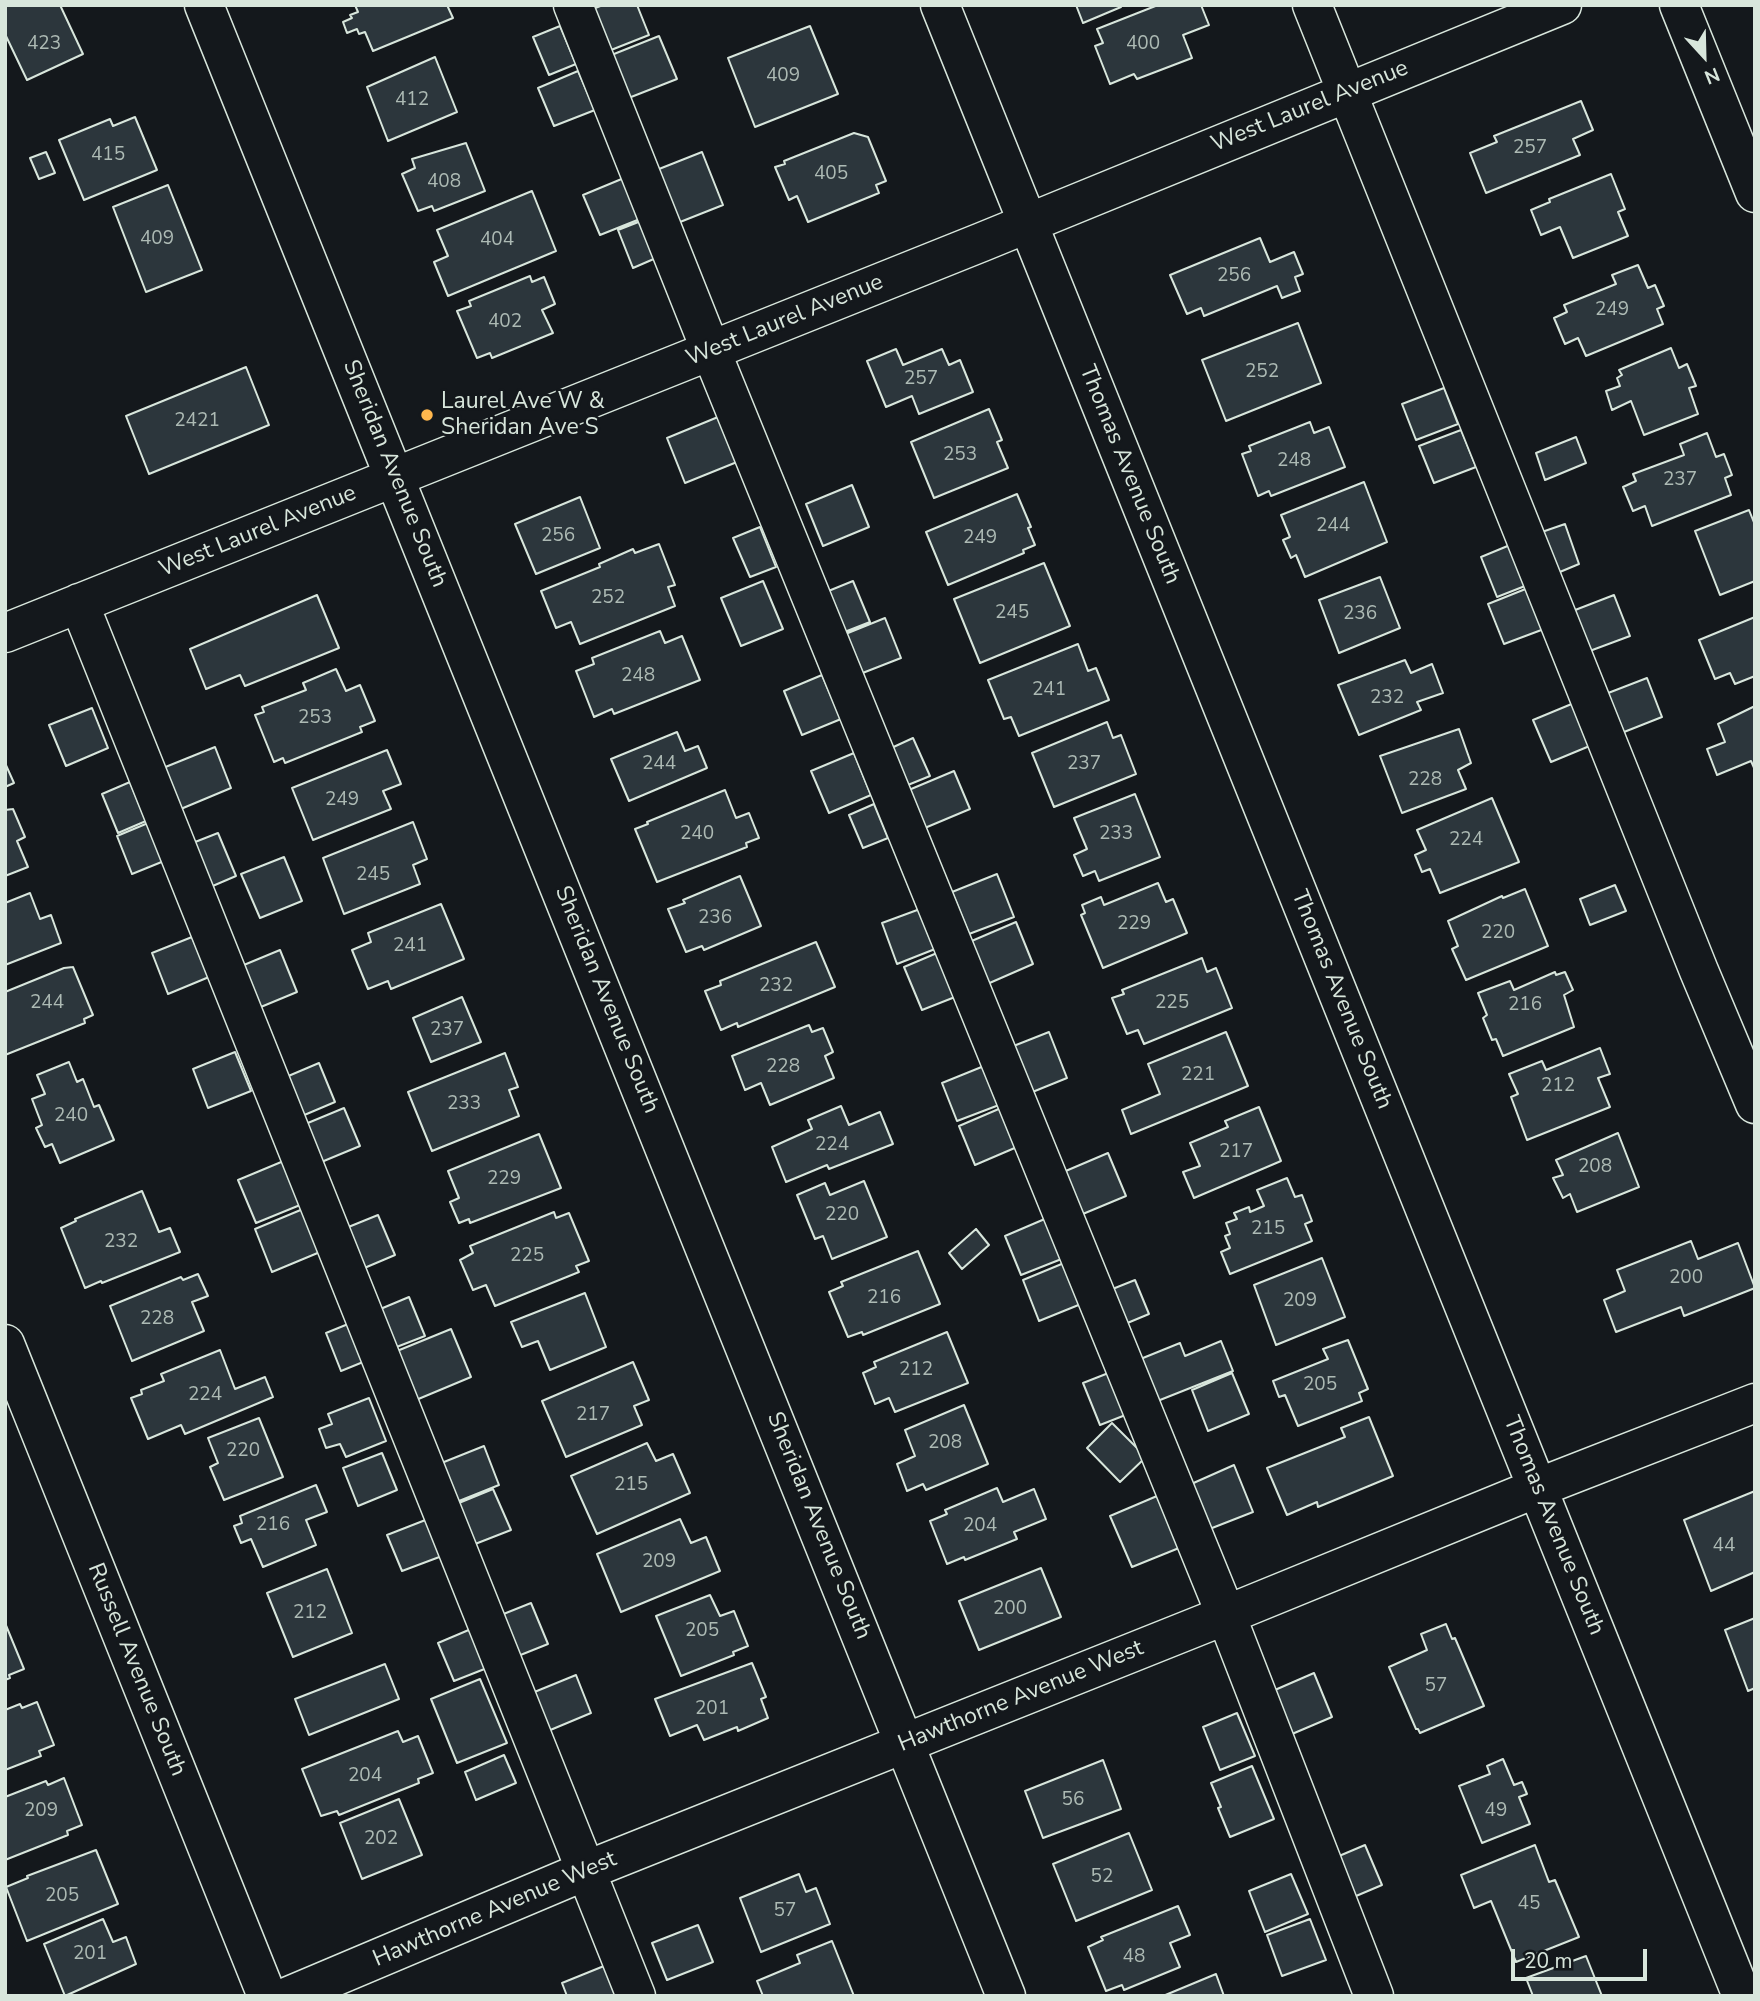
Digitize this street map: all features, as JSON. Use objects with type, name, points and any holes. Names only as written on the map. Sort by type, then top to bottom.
[{"type":"street","name":"Sheridan Avenue South","points":[[204,5],[1006,1996]]},
{"type":"street","points":[[573,5],[711,351],[1226,1615],[1374,1996]]},
{"type":"street","name":"Thomas Avenue South","points":[[940,5],[1742,1996]]},
{"type":"street","points":[[1312,5],[1755,1104]]},
{"type":"street","name":"West Laurel Avenue","points":[[5,633],[1028,224],[1563,5]]},
{"type":"street","points":[[1679,5],[1755,193]]},
{"type":"street","points":[[79,603],[636,1996]]},
{"type":"street","name":"Russell Avenue South","points":[[5,1344],[267,1996]]},
{"type":"street","name":"Hawthorne Avenue West","points":[[289,1996],[586,1871],[1537,1488],[1755,1403]]},
{"type":"building","points":[[5,5],[60,5],[83,54],[27,80],[5,34]]},
{"type":"building","points":[[355,5],[447,5],[453,18],[373,51],[365,32],[359,34],[357,29],[347,33],[343,22],[358,12]]},
{"type":"building","points":[[603,5],[637,5],[649,35],[606,52],[590,10]]},
{"type":"building","points":[[1076,5],[1120,5],[1121,7],[1083,23]]},
{"type":"building","points":[[1158,5],[1201,5],[1209,25],[1183,35],[1192,58],[1137,79],[1134,74],[1110,84],[1095,46],[1103,43],[1097,29]]},
{"type":"building","points":[[560,26],[576,64],[549,75],[533,37]]},
{"type":"building","points":[[810,26],[838,94],[755,127],[728,58]]},
{"type":"building","points":[[659,36],[677,79],[626,99],[609,56]]},
{"type":"building","points":[[435,57],[457,112],[388,141],[367,87]]},
{"type":"building","points":[[578,71],[595,110],[554,126],[538,88]]},
{"type":"building","points":[[1581,101],[1593,130],[1573,139],[1580,155],[1486,193],[1470,153],[1497,142],[1494,136]]},
{"type":"building","points":[[135,117],[157,170],[84,200],[59,140],[110,119],[113,126]]},
{"type":"building","points":[[854,133],[868,137],[886,181],[876,185],[879,193],[808,222],[797,196],[789,200],[775,167]]},
{"type":"building","points":[[466,143],[485,191],[434,211],[432,206],[418,211],[402,174],[415,168],[412,159]]},
{"type":"building","points":[[46,152],[55,173],[39,179],[30,158]]},
{"type":"building","points":[[702,152],[723,205],[675,224],[654,171]]},
{"type":"building","points":[[1611,174],[1625,209],[1618,212],[1628,236],[1573,258],[1560,227],[1541,235],[1531,210],[1550,202],[1549,199]]},
{"type":"building","points":[[624,178],[640,219],[600,235],[583,195]]},
{"type":"building","points":[[168,185],[202,270],[146,292],[113,207]]},
{"type":"building","points":[[532,191],[556,251],[448,296],[434,262],[448,256],[437,230]]},
{"type":"building","points":[[641,221],[656,258],[633,268],[618,230]]},
{"type":"building","points":[[1260,238],[1270,262],[1294,252],[1303,274],[1295,277],[1300,291],[1282,298],[1277,286],[1204,316],[1201,308],[1187,314],[1170,275]]},
{"type":"building","points":[[1638,265],[1648,288],[1655,285],[1664,306],[1657,309],[1663,324],[1586,356],[1578,338],[1565,344],[1554,318],[1567,312],[1564,305],[1616,284],[1612,275]]},
{"type":"building","points":[[530,276],[532,282],[544,277],[555,304],[542,310],[553,333],[492,358],[490,353],[477,358],[457,311],[471,306],[469,301]]},
{"type":"building","points":[[1298,323],[1321,383],[1226,421],[1202,360]]},
{"type":"building","points":[[1671,348],[1679,368],[1687,364],[1696,386],[1689,388],[1698,414],[1644,435],[1631,401],[1612,410],[1606,391],[1620,386],[1617,378],[1622,375],[1619,370]]},
{"type":"building","points":[[896,349],[903,365],[942,349],[949,365],[960,360],[973,392],[919,414],[912,396],[886,407],[867,361]]},
{"type":"building","points":[[246,367],[269,425],[149,474],[126,416]]},
{"type":"building","points":[[1444,388],[1458,424],[1416,440],[1402,404]]},
{"type":"building","points":[[989,409],[1002,440],[997,442],[1008,468],[934,498],[911,442]]},
{"type":"building","points":[[718,417],[737,462],[685,483],[667,438]]},
{"type":"building","points":[[1310,422],[1314,433],[1329,427],[1345,467],[1271,496],[1269,491],[1258,496],[1242,454],[1251,451],[1249,446]]},
{"type":"building","points":[[1461,430],[1476,467],[1434,483],[1419,446]]},
{"type":"building","points":[[1707,433],[1716,457],[1724,454],[1732,475],[1725,478],[1731,495],[1652,526],[1645,506],[1633,511],[1623,487],[1636,481],[1633,474],[1684,455],[1680,444]]},
{"type":"building","points":[[1576,437],[1586,463],[1545,480],[1536,453]]},
{"type":"building","points":[[1364,482],[1387,542],[1305,577],[1296,555],[1291,558],[1283,540],[1290,537],[1281,515]]},
{"type":"building","points":[[852,485],[869,527],[823,546],[806,504]]},
{"type":"building","points":[[1017,494],[1031,527],[1028,528],[1035,545],[1023,550],[1024,553],[948,585],[926,532]]},
{"type":"building","points":[[580,497],[600,548],[536,574],[515,524]]},
{"type":"building","points":[[1749,510],[1755,525],[1755,581],[1720,595],[1695,531]]},
{"type":"building","points":[[1565,524],[1579,564],[1555,574],[1539,533]]},
{"type":"building","points":[[760,527],[776,567],[750,577],[733,538]]},
{"type":"building","points":[[659,544],[675,585],[668,587],[675,606],[580,644],[571,622],[556,628],[541,591],[600,567],[599,564],[633,549],[635,553]]},
{"type":"building","points":[[1510,545],[1525,586],[1497,597],[1481,557]]},
{"type":"building","points":[[1044,563],[1070,626],[980,663],[954,599]]},
{"type":"building","points":[[1380,577],[1400,628],[1339,653],[1319,600]]},
{"type":"building","points":[[763,581],[783,629],[741,646],[721,598]]},
{"type":"building","points":[[853,581],[870,622],[842,633],[826,592]]},
{"type":"building","points":[[1528,588],[1544,629],[1504,644],[1488,604]]},
{"type":"building","points":[[317,595],[339,648],[245,686],[240,675],[206,689],[190,649]]},
{"type":"building","points":[[1614,595],[1630,636],[1587,652],[1570,612]]},
{"type":"building","points":[[1755,617],[1755,676],[1735,684],[1730,673],[1715,679],[1699,640]]},
{"type":"building","points":[[885,618],[901,658],[860,674],[843,635]]},
{"type":"building","points":[[660,631],[665,643],[682,636],[700,680],[614,714],[612,709],[594,717],[576,671],[594,664],[592,658]]},
{"type":"building","points":[[1078,644],[1088,671],[1096,668],[1109,700],[1019,736],[1011,717],[1004,719],[988,680]]},
{"type":"building","points":[[1405,660],[1411,673],[1432,664],[1443,693],[1417,702],[1421,710],[1359,735],[1338,685]]},
{"type":"building","points":[[336,669],[346,691],[360,685],[375,721],[360,727],[362,732],[285,763],[283,758],[274,762],[255,715],[264,712],[262,707],[306,690],[303,683]]},
{"type":"building","points":[[822,675],[841,719],[802,735],[784,691]]},
{"type":"building","points":[[1647,678],[1662,717],[1619,734],[1603,695]]},
{"type":"building","points":[[1574,703],[1592,745],[1551,762],[1533,720]]},
{"type":"building","points":[[1755,706],[1755,770],[1751,761],[1717,775],[1707,749],[1725,742],[1718,724]]},
{"type":"building","points":[[92,708],[108,748],[66,766],[49,725]]},
{"type":"building","points":[[1107,722],[1113,738],[1121,735],[1136,774],[1054,807],[1032,753]]},
{"type":"building","points":[[1459,729],[1471,763],[1458,770],[1466,789],[1402,813],[1380,756]]},
{"type":"building","points":[[677,732],[685,751],[698,746],[707,768],[629,801],[611,759]]},
{"type":"building","points":[[913,738],[930,776],[903,787],[887,750]]},
{"type":"building","points":[[215,747],[231,788],[176,811],[158,770]]},
{"type":"building","points":[[387,750],[401,784],[383,791],[391,809],[313,840],[292,788]]},
{"type":"building","points":[[854,753],[871,795],[829,813],[811,771]]},
{"type":"building","points":[[5,763],[14,783],[5,787]]},
{"type":"building","points":[[954,771],[970,809],[920,830],[904,792]]},
{"type":"building","points":[[130,782],[146,821],[118,833],[102,794]]},
{"type":"building","points":[[725,790],[736,818],[749,813],[759,838],[746,843],[747,847],[657,882],[635,829]]},
{"type":"building","points":[[1135,794],[1160,857],[1099,881],[1095,871],[1083,876],[1074,855],[1087,849],[1074,818]]},
{"type":"building","points":[[1492,798],[1519,862],[1440,893],[1430,869],[1422,872],[1415,855],[1426,850],[1417,830]]},
{"type":"building","points":[[874,804],[888,838],[863,848],[849,815]]},
{"type":"building","points":[[13,809],[25,837],[17,841],[28,867],[5,876],[5,810]]},
{"type":"building","points":[[413,822],[427,859],[413,865],[420,884],[344,914],[323,858]]},
{"type":"building","points":[[148,823],[164,861],[132,874],[117,836]]},
{"type":"building","points":[[218,833],[236,876],[208,888],[190,844]]},
{"type":"building","points":[[284,857],[302,901],[260,918],[241,874]]},
{"type":"building","points":[[997,874],[1014,917],[969,934],[952,892]]},
{"type":"building","points":[[740,876],[761,926],[704,950],[702,946],[686,952],[668,909]]},
{"type":"building","points":[[1158,883],[1166,902],[1173,899],[1187,933],[1103,968],[1081,915],[1085,913],[1082,905],[1101,897],[1104,905]]},
{"type":"building","points":[[1615,885],[1626,911],[1590,925],[1580,899]]},
{"type":"building","points":[[1525,889],[1548,946],[1466,980],[1452,949],[1458,946],[1448,921],[1502,896],[1503,898]]},
{"type":"building","points":[[30,893],[40,919],[51,915],[61,943],[5,965],[5,903]]},
{"type":"building","points":[[441,904],[464,959],[391,989],[388,981],[368,989],[352,950],[371,942],[368,933]]},
{"type":"building","points":[[920,909],[935,949],[897,964],[882,923]]},
{"type":"building","points":[[1016,922],[1033,964],[985,985],[967,943]]},
{"type":"building","points":[[192,937],[209,977],[168,994],[152,953]]},
{"type":"building","points":[[816,942],[835,987],[738,1027],[737,1023],[721,1030],[705,991],[721,985],[720,981]]},
{"type":"building","points":[[280,950],[297,992],[256,1009],[239,967]]},
{"type":"building","points":[[937,953],[955,997],[922,1010],[904,967]]},
{"type":"building","points":[[1202,958],[1207,972],[1216,968],[1232,1008],[1144,1044],[1138,1030],[1127,1034],[1112,998],[1124,994],[1122,990]]},
{"type":"building","points":[[73,967],[93,1015],[84,1019],[85,1023],[5,1055],[5,992],[64,968]]},
{"type":"building","points":[[1555,972],[1556,975],[1565,972],[1573,990],[1564,995],[1574,1027],[1503,1056],[1496,1039],[1492,1040],[1483,1018],[1487,1015],[1478,993],[1510,981],[1514,990]]},
{"type":"building","points":[[462,997],[481,1042],[431,1062],[413,1018]]},
{"type":"building","points":[[809,1025],[812,1032],[823,1028],[833,1052],[825,1056],[834,1078],[770,1105],[761,1083],[745,1090],[732,1056]]},
{"type":"building","points":[[1049,1032],[1067,1078],[1030,1093],[1011,1047]]},
{"type":"building","points":[[1226,1032],[1248,1086],[1131,1134],[1122,1110],[1160,1094],[1148,1064]]},
{"type":"building","points":[[1600,1048],[1610,1074],[1598,1078],[1610,1107],[1527,1140],[1511,1097],[1518,1094],[1509,1074],[1542,1061],[1546,1070]]},
{"type":"building","points":[[235,1052],[251,1091],[208,1108],[193,1069]]},
{"type":"building","points":[[505,1053],[518,1087],[509,1090],[519,1116],[432,1151],[408,1092]]},
{"type":"building","points":[[69,1062],[77,1082],[83,1079],[94,1107],[99,1105],[114,1140],[60,1163],[52,1144],[45,1147],[36,1128],[42,1125],[32,1099],[45,1094],[37,1075]]},
{"type":"building","points":[[319,1063],[335,1102],[302,1116],[286,1077]]},
{"type":"building","points":[[984,1066],[999,1105],[957,1121],[942,1083]]},
{"type":"building","points":[[841,1106],[849,1125],[880,1112],[893,1144],[829,1169],[827,1165],[786,1182],[772,1147],[812,1129],[808,1120]]},
{"type":"building","points":[[1259,1107],[1281,1161],[1194,1198],[1183,1172],[1200,1166],[1190,1143],[1228,1127],[1225,1121]]},
{"type":"building","points":[[344,1108],[360,1146],[319,1163],[303,1125]]},
{"type":"building","points":[[1001,1108],[1017,1147],[975,1165],[959,1126]]},
{"type":"building","points":[[1618,1133],[1639,1187],[1577,1212],[1570,1194],[1563,1198],[1553,1178],[1563,1175],[1556,1160]]},
{"type":"building","points":[[539,1134],[561,1188],[470,1223],[469,1219],[459,1223],[450,1202],[459,1198],[448,1171]]},
{"type":"building","points":[[1108,1153],[1126,1196],[1078,1216],[1061,1173]]},
{"type":"building","points":[[286,1160],[305,1203],[256,1223],[238,1180]]},
{"type":"building","points":[[1287,1178],[1295,1197],[1302,1195],[1312,1221],[1305,1224],[1312,1241],[1230,1274],[1221,1252],[1230,1248],[1225,1236],[1230,1234],[1226,1223],[1237,1219],[1234,1213],[1249,1207],[1250,1212],[1264,1206],[1257,1190]]},
{"type":"building","points":[[864,1181],[887,1237],[832,1259],[823,1236],[815,1239],[797,1195],[825,1183],[830,1195]]},
{"type":"building","points":[[142,1191],[159,1232],[170,1228],[180,1252],[85,1288],[61,1228],[76,1221],[75,1219]]},
{"type":"building","points":[[303,1209],[320,1252],[272,1272],[255,1229]]},
{"type":"building","points":[[554,1212],[556,1218],[569,1213],[589,1261],[576,1266],[579,1272],[495,1306],[486,1285],[473,1290],[460,1260],[473,1253],[470,1246]]},
{"type":"building","points":[[378,1215],[395,1255],[362,1269],[346,1228]]},
{"type":"building","points":[[1047,1218],[1064,1258],[1021,1275],[1005,1236]]},
{"type":"building","points":[[976,1229],[989,1245],[962,1269],[949,1253]]},
{"type":"building","points":[[1691,1241],[1698,1259],[1738,1243],[1755,1288],[1684,1316],[1681,1307],[1616,1332],[1604,1300],[1625,1291],[1617,1270]]},
{"type":"building","points":[[918,1251],[940,1304],[863,1335],[862,1332],[848,1337],[829,1292],[843,1286],[841,1282]]},
{"type":"building","points":[[1322,1258],[1345,1317],[1276,1345],[1254,1285]]},
{"type":"building","points":[[1064,1263],[1081,1304],[1039,1321],[1023,1280]]},
{"type":"building","points":[[198,1274],[208,1296],[192,1302],[204,1331],[132,1361],[110,1306],[181,1277],[183,1280]]},
{"type":"building","points":[[1135,1280],[1149,1314],[1125,1324],[1110,1290]]},
{"type":"building","points":[[585,1293],[606,1347],[550,1370],[538,1341],[522,1347],[511,1322]]},
{"type":"building","points":[[409,1297],[425,1336],[394,1348],[378,1310]]},
{"type":"building","points":[[353,1322],[368,1360],[341,1371],[326,1333]]},
{"type":"building","points":[[451,1329],[471,1377],[416,1400],[397,1351]]},
{"type":"building","points":[[947,1332],[968,1383],[895,1412],[889,1398],[875,1404],[863,1373],[876,1367],[874,1362]]},
{"type":"building","points":[[1348,1340],[1368,1389],[1359,1393],[1362,1401],[1298,1426],[1285,1395],[1279,1397],[1273,1381],[1328,1359],[1323,1349]]},
{"type":"building","points":[[1221,1341],[1233,1371],[1155,1402],[1138,1360],[1180,1343],[1185,1356]]},
{"type":"building","points":[[220,1350],[235,1389],[265,1377],[273,1397],[185,1434],[181,1425],[148,1439],[131,1398],[142,1394],[141,1390],[164,1381],[161,1374]]},
{"type":"building","points":[[633,1362],[649,1400],[634,1406],[642,1425],[566,1457],[542,1401]]},
{"type":"building","points":[[1111,1372],[1128,1414],[1100,1425],[1083,1383]]},
{"type":"building","points":[[1232,1373],[1249,1414],[1208,1431],[1192,1390]]},
{"type":"building","points":[[369,1398],[386,1441],[346,1457],[340,1444],[326,1448],[319,1429],[332,1424],[328,1414]]},
{"type":"building","points":[[964,1405],[988,1464],[926,1490],[923,1484],[907,1491],[897,1464],[915,1456],[905,1430]]},
{"type":"building","points":[[1369,1417],[1393,1476],[1318,1507],[1317,1502],[1287,1515],[1267,1468],[1345,1437],[1341,1428]]},
{"type":"building","points":[[259,1418],[283,1477],[224,1500],[210,1467],[218,1463],[208,1438]]},
{"type":"building","points":[[1112,1423],[1146,1457],[1120,1482],[1087,1448]]},
{"type":"building","points":[[647,1443],[656,1461],[673,1454],[690,1493],[597,1534],[571,1476]]},
{"type":"building","points":[[484,1446],[499,1485],[454,1503],[439,1464]]},
{"type":"building","points":[[382,1453],[397,1490],[358,1506],[343,1468]]},
{"type":"building","points":[[1234,1465],[1253,1512],[1207,1530],[1189,1485]]},
{"type":"building","points":[[316,1485],[327,1512],[306,1520],[316,1545],[263,1567],[251,1539],[241,1543],[234,1526],[242,1523],[240,1516]]},
{"type":"building","points":[[997,1488],[1003,1502],[1034,1489],[1046,1519],[1014,1532],[1017,1539],[965,1560],[964,1557],[947,1564],[930,1521],[947,1514],[945,1510]]},
{"type":"building","points":[[493,1489],[511,1530],[470,1546],[454,1505]]},
{"type":"building","points":[[1755,1491],[1755,1572],[1711,1591],[1684,1520]]},
{"type":"building","points":[[1157,1496],[1179,1548],[1132,1567],[1110,1516]]},
{"type":"building","points":[[428,1519],[442,1556],[402,1571],[387,1535]]},
{"type":"building","points":[[680,1519],[691,1543],[706,1537],[720,1571],[621,1612],[597,1554]]},
{"type":"building","points":[[1041,1568],[1061,1617],[979,1650],[959,1601]]},
{"type":"building","points":[[327,1569],[352,1633],[293,1657],[267,1593]]},
{"type":"building","points":[[710,1595],[720,1616],[734,1611],[748,1646],[733,1652],[734,1655],[681,1676],[656,1616]]},
{"type":"building","points":[[531,1603],[548,1644],[518,1656],[501,1615]]},
{"type":"building","points":[[1755,1618],[1755,1688],[1748,1691],[1725,1630]]},
{"type":"building","points":[[5,1623],[24,1669],[9,1675],[10,1678],[5,1680]]},
{"type":"building","points":[[1446,1624],[1452,1639],[1455,1638],[1484,1706],[1420,1733],[1389,1667],[1427,1650],[1421,1634]]},
{"type":"building","points":[[471,1629],[487,1668],[454,1681],[438,1643]]},
{"type":"building","points":[[752,1663],[766,1697],[761,1699],[768,1718],[738,1731],[737,1727],[704,1740],[697,1725],[670,1736],[655,1699]]},
{"type":"building","points":[[385,1664],[399,1699],[309,1735],[295,1699]]},
{"type":"building","points":[[1314,1673],[1332,1717],[1285,1737],[1268,1693]]},
{"type":"building","points":[[576,1675],[591,1713],[548,1731],[532,1693]]},
{"type":"building","points":[[480,1679],[507,1743],[457,1763],[431,1699]]},
{"type":"building","points":[[37,1702],[54,1745],[39,1751],[41,1756],[5,1770],[5,1710],[20,1704],[22,1708]]},
{"type":"building","points":[[1237,1713],[1255,1756],[1220,1770],[1203,1727]]},
{"type":"building","points":[[398,1731],[403,1742],[418,1736],[433,1773],[418,1779],[419,1783],[339,1815],[337,1811],[321,1816],[302,1769]]},
{"type":"building","points":[[504,1755],[516,1783],[476,1800],[465,1772]]},
{"type":"building","points":[[1503,1759],[1514,1785],[1522,1782],[1527,1794],[1519,1797],[1530,1824],[1482,1843],[1459,1786],[1490,1774],[1487,1766]]},
{"type":"building","points":[[1103,1760],[1121,1809],[1043,1838],[1025,1791]]},
{"type":"building","points":[[1252,1766],[1274,1819],[1230,1837],[1211,1783]]},
{"type":"building","points":[[64,1778],[82,1825],[67,1831],[68,1835],[5,1860],[5,1797],[46,1781],[48,1785]]},
{"type":"building","points":[[399,1799],[422,1855],[362,1879],[340,1823]]},
{"type":"building","points":[[1129,1833],[1152,1890],[1076,1921],[1053,1864]]},
{"type":"building","points":[[1365,1845],[1382,1885],[1349,1899],[1332,1859]]},
{"type":"building","points":[[1535,1845],[1549,1882],[1555,1880],[1579,1937],[1516,1962],[1491,1901],[1474,1908],[1461,1875]]},
{"type":"building","points":[[96,1850],[118,1904],[27,1941],[6,1887],[28,1878],[27,1876]]},
{"type":"building","points":[[799,1874],[806,1892],[816,1888],[830,1924],[761,1952],[740,1898]]},
{"type":"building","points":[[1291,1874],[1308,1914],[1265,1932],[1249,1891]]},
{"type":"building","points":[[1178,1906],[1190,1935],[1170,1943],[1180,1967],[1124,1990],[1122,1985],[1106,1991],[1088,1947],[1103,1940],[1101,1937]]},
{"type":"building","points":[[103,1919],[113,1942],[126,1937],[136,1964],[65,1996],[44,1944]]},
{"type":"building","points":[[1310,1919],[1326,1960],[1282,1976],[1267,1935]]},
{"type":"building","points":[[698,1925],[713,1962],[667,1980],[652,1943]]},
{"type":"building","points":[[832,1941],[854,1996],[763,1996],[757,1981],[800,1963],[797,1955]]},
{"type":"building","points":[[1586,1956],[1602,1996],[1533,1996],[1526,1978]]},
{"type":"building","points":[[604,1966],[616,1996],[567,1996],[562,1983]]},
{"type":"building","points":[[1216,1974],[1224,1996],[1163,1996]]},
{"type":"place","name":"Laurel Ave W & Sheridan Ave S","points":[[427,415]]}]
